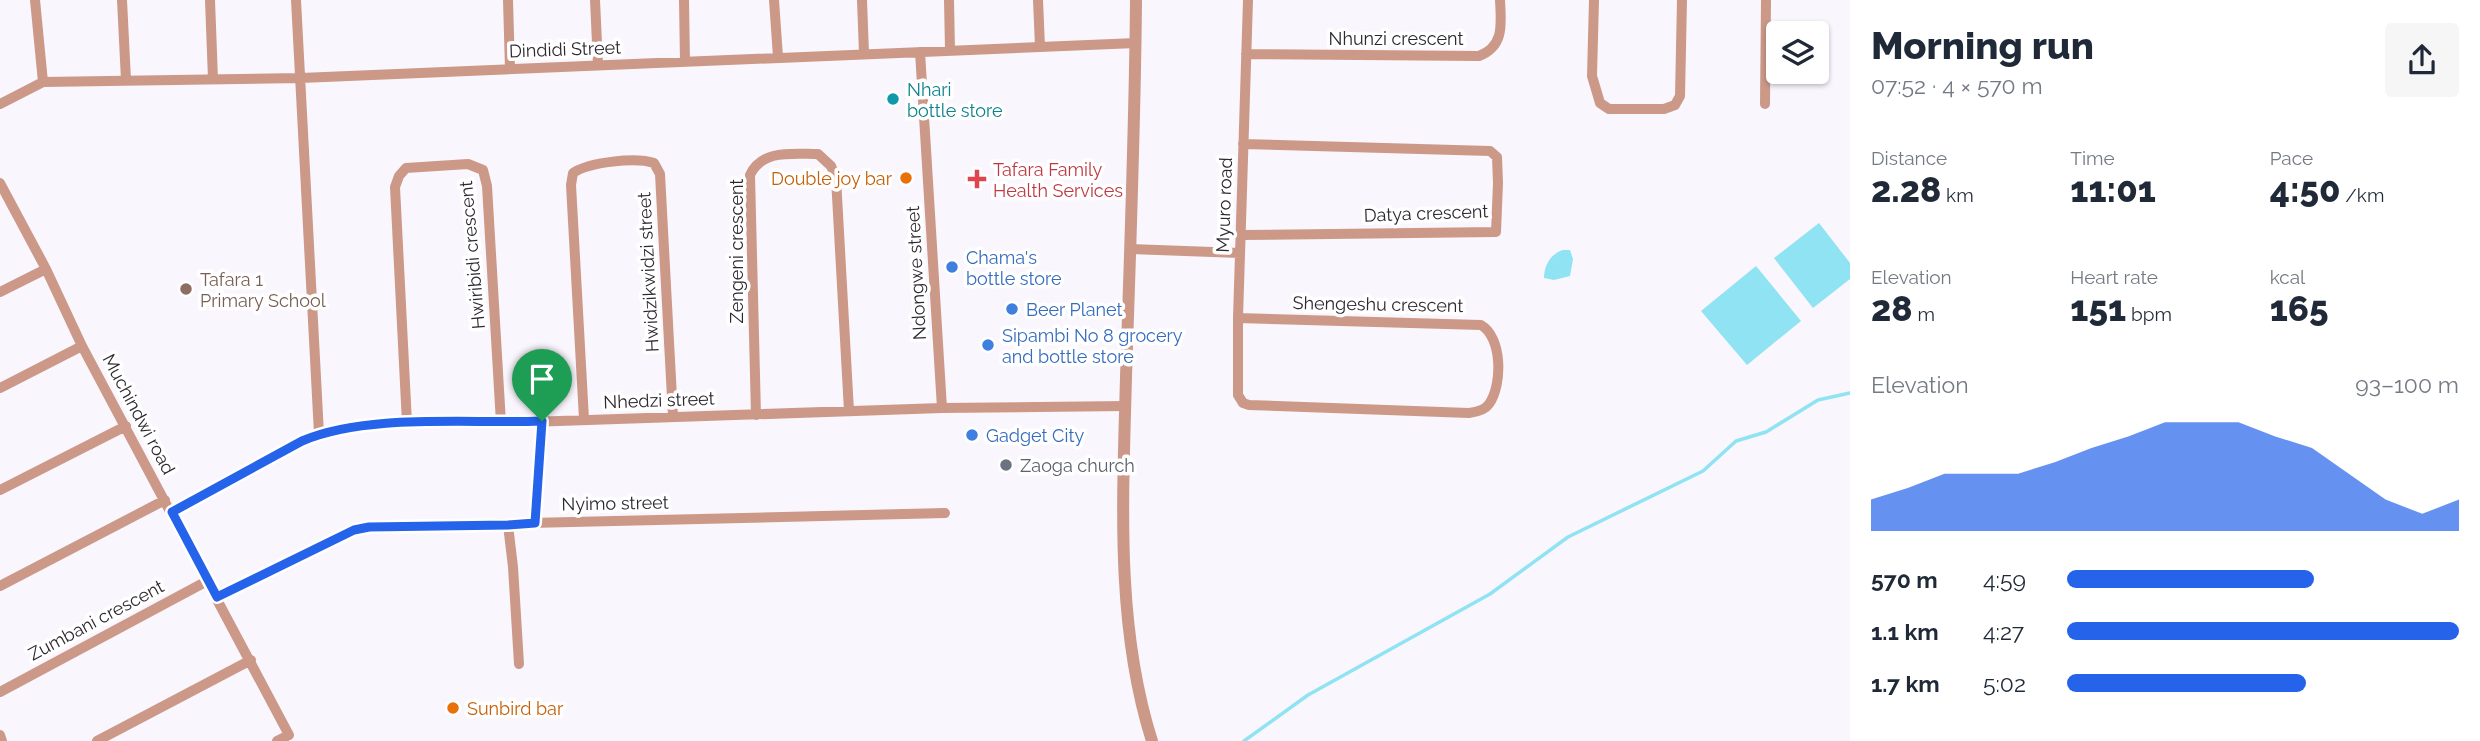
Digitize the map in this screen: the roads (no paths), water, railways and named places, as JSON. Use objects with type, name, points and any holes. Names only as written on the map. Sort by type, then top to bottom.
[{"type":"street","points":[[35,0],[43,82]]},
{"type":"street","points":[[122,0],[126,80]]},
{"type":"street","points":[[209,0],[213,79]]},
{"type":"street","points":[[296,0],[319,434]]},
{"type":"street","points":[[509,0],[510,69]]},
{"type":"street","points":[[596,0],[598,65]]},
{"type":"street","points":[[684,0],[685,62]]},
{"type":"street","points":[[774,0],[778,57]]},
{"type":"street","points":[[862,0],[864,53]]},
{"type":"street","points":[[949,0],[950,50]]},
{"type":"street","points":[[1038,0],[1040,47]]},
{"type":"street","points":[[1136,0],[1124,505],[1129,620],[1138,690],[1152,741]]},
{"type":"street","name":"Myuro road","points":[[1248,0],[1238,395],[1242,403],[1250,405]]},
{"type":"street","name":"Nhunzi crescent","points":[[1246,54],[1479,56],[1494,48],[1500,36],[1500,0]]},
{"type":"street","points":[[1594,0],[1592,76],[1600,103],[1609,109],[1664,108],[1675,105],[1680,96],[1681,85],[1682,0]]},
{"type":"street","points":[[1765,104],[1766,0]]},
{"type":"street","name":"Dindidi Street","points":[[0,104],[43,82],[301,78],[1136,43]]},
{"type":"street","name":"Ndongwe street","points":[[920,52],[942,408]]},
{"type":"street","name":"Datya crescent","points":[[1241,235],[1496,232],[1499,183],[1497,158],[1490,151],[1244,144]]},
{"type":"street","name":"Zengeni crescent","points":[[756,415],[750,176],[754,166],[776,155],[818,154],[831,166],[836,178],[849,411]]},
{"type":"street","name":"Hwidzikwidzi street","points":[[584,419],[571,185],[573,173],[582,167],[643,159],[654,163],[660,174],[673,416]]},
{"type":"street","name":"Hwiribidi crescent","points":[[407,423],[395,187],[406,167],[468,164],[483,170],[487,186],[501,423]]},
{"type":"street","name":"Muchindwi road","points":[[1,188],[289,735],[277,741]]},
{"type":"street","points":[[1130,249],[1240,253]]},
{"type":"street","points":[[0,292],[46,269]]},
{"type":"street","name":"Shengeshu crescent","points":[[1238,318],[1481,324],[1493,338],[1497,362],[1495,393],[1488,406],[1469,413],[1250,405]]},
{"type":"street","points":[[0,388],[82,346]]},
{"type":"street","name":"Nhedzi street","points":[[172,512],[319,434],[347,427],[942,408],[1126,406]]},
{"type":"street","points":[[535,523],[542,421]]},
{"type":"street","points":[[0,490],[126,426]]},
{"type":"street","points":[[0,586],[165,500]]},
{"type":"street","name":"Nyimo street","points":[[217,597],[354,530],[369,527],[945,513]]},
{"type":"street","points":[[508,525],[519,664]]},
{"type":"street","name":"Zumbani crescent","points":[[0,692],[209,580]]},
{"type":"street","points":[[97,741],[251,660]]},
{"type":"street","points":[[0,735],[2,741]]},
{"type":"water","points":[[1819,223],[1850,263],[1850,279],[1813,308],[1774,258]]},
{"type":"water","points":[[1563,250],[1570,250],[1573,259],[1570,276],[1554,280],[1544,278],[1549,261]]},
{"type":"water","points":[[1756,266],[1801,321],[1747,365],[1701,311]]},
{"type":"waterway","points":[[1244,741],[1308,695],[1490,594],[1568,537],[1703,471],[1736,441],[1766,432],[1818,400],[1850,393]]},
{"type":"place","name":"Nhari bottle store","points":[[893,99]]},
{"type":"place","name":"Double joy bar","points":[[906,178]]},
{"type":"place","name":"Tafara Family Health Services","points":[[977,179]]},
{"type":"place","name":"Chama's bottle store","points":[[952,267]]},
{"type":"place","name":"Tafara 1 Primary School","points":[[186,289]]},
{"type":"place","name":"Beer Planet","points":[[1012,309]]},
{"type":"place","name":"Sipambi No 8 grocery and bottle store","points":[[988,345]]},
{"type":"place","name":"Gadget City","points":[[972,435]]},
{"type":"place","name":"Zaoga church","points":[[1006,465]]},
{"type":"place","name":"Sunbird bar","points":[[453,708]]}]
